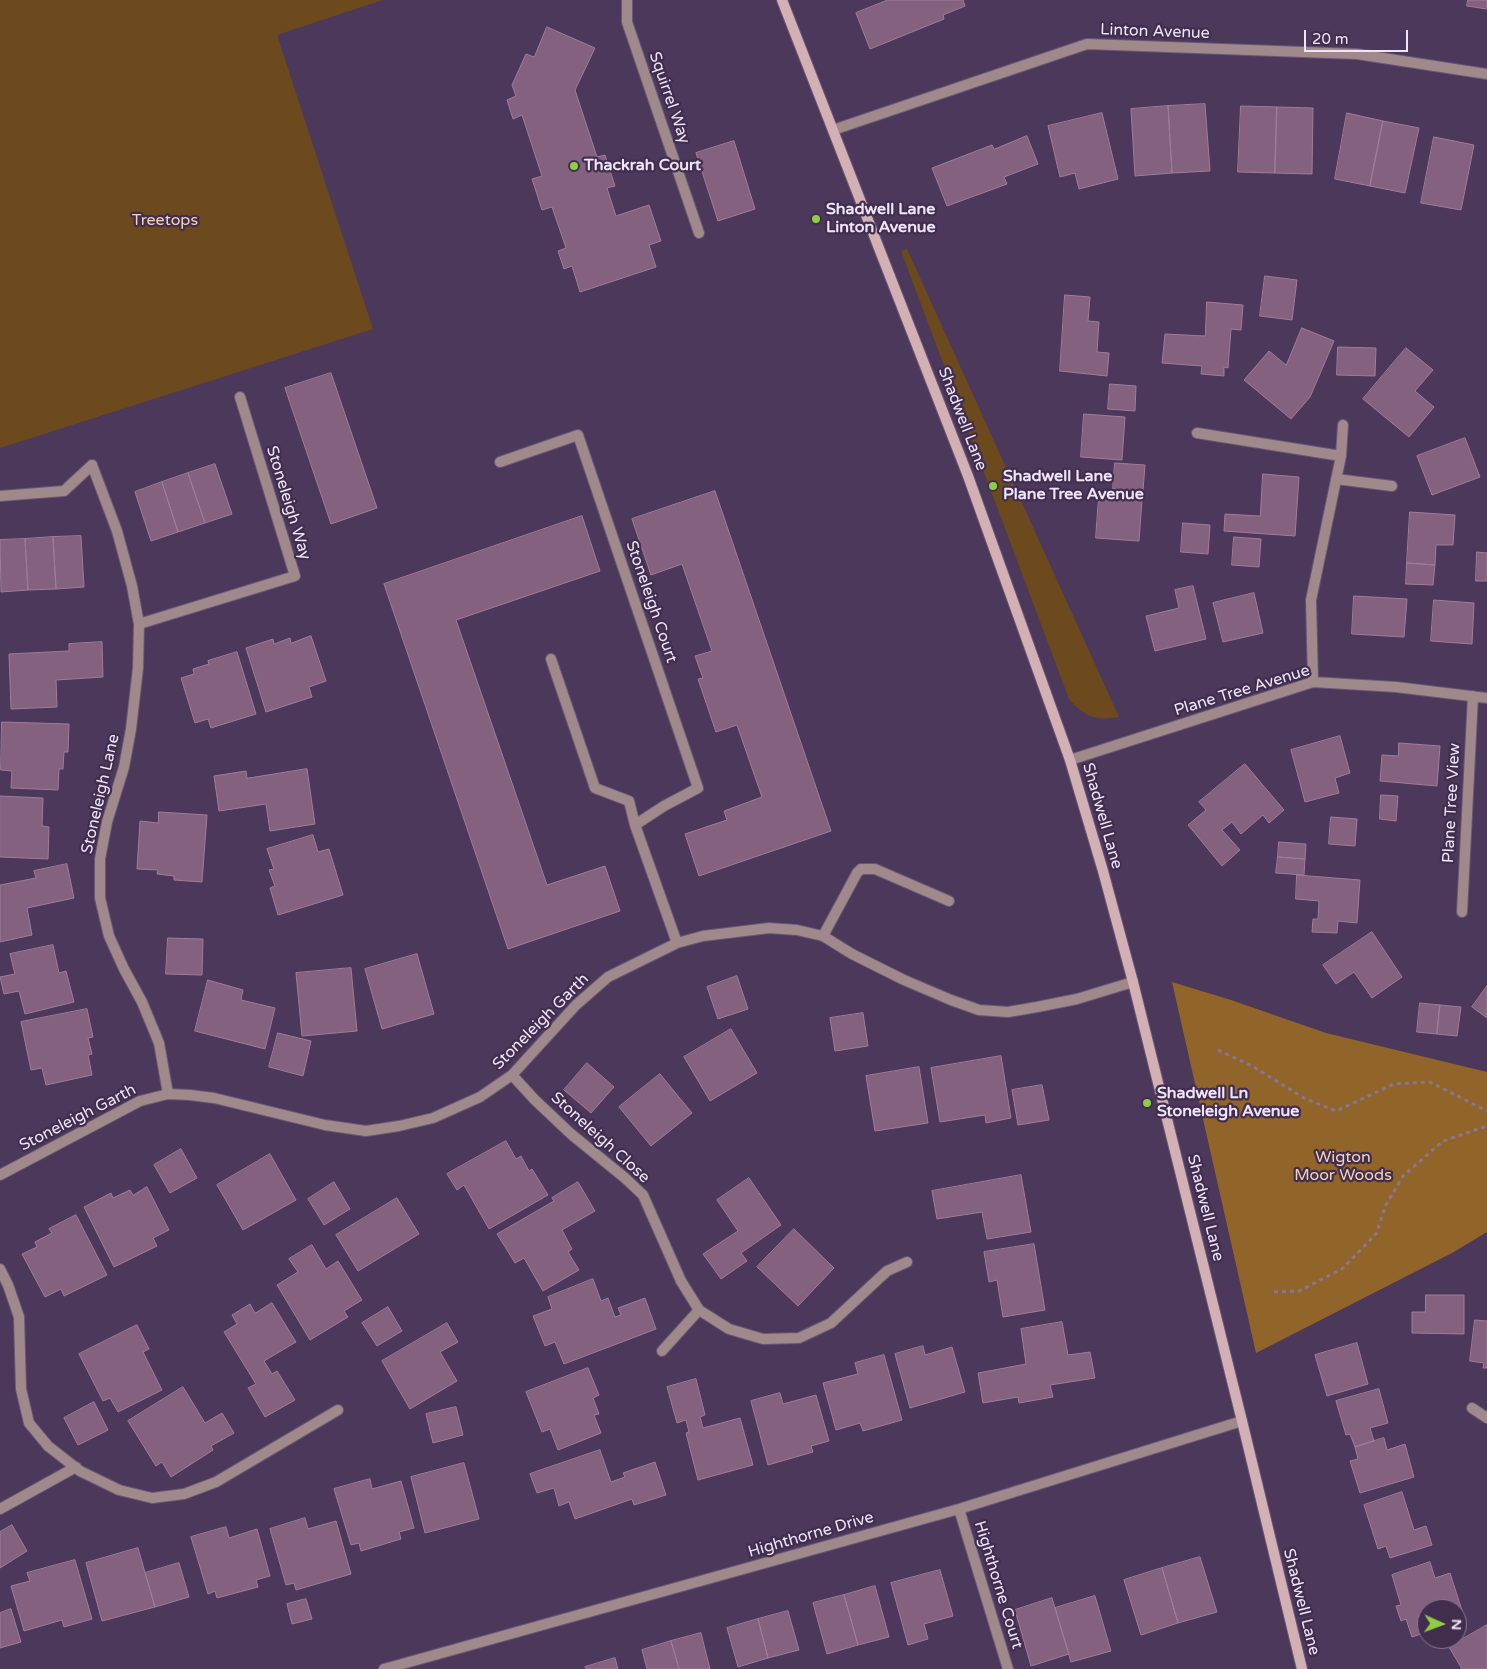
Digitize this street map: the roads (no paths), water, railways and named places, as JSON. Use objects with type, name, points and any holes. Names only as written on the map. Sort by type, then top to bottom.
[{"type":"street","name":"Squirrel Way","points":[[627,0],[627,22],[699,233]]},
{"type":"street","name":"Shadwell Lane","points":[[782,0],[968,476],[1070,760],[1133,982],[1302,1669]]},
{"type":"street","name":"Linton Avenue","points":[[834,130],[1087,44],[1357,54],[1487,74]]},
{"type":"street","name":"Stoneleigh Way","points":[[139,624],[295,576],[240,397]]},
{"type":"street","points":[[1312,682],[1311,600],[1341,456],[1343,425]]},
{"type":"street","points":[[1197,433],[1341,456]]},
{"type":"street","name":"Stoneleigh Court","points":[[500,462],[578,435],[698,788],[664,806],[635,825]]},
{"type":"street","name":"Stoneleigh Lane","points":[[0,496],[64,491],[92,465],[116,531],[132,586],[139,624],[138,668],[131,729],[124,767],[107,822],[100,860],[100,898],[109,936],[142,1002],[159,1043],[168,1094]]},
{"type":"street","points":[[1336,479],[1392,486]]},
{"type":"street","points":[[551,659],[595,788],[629,801],[635,825],[677,942]]},
{"type":"street","name":"Plane Tree Avenue","points":[[1070,760],[1312,682],[1396,687],[1487,698]]},
{"type":"street","name":"Plane Tree View","points":[[1462,912],[1473,696]]},
{"type":"street","points":[[823,936],[857,873],[862,869],[875,869],[949,901]]},
{"type":"street","name":"Stoneleigh Garth","points":[[0,1174],[140,1101],[168,1094],[214,1098],[325,1125],[366,1131],[433,1118],[480,1097],[512,1075],[576,1005],[608,977],[677,942],[703,936],[769,928],[798,930],[823,936],[852,954],[904,980],[979,1010],[1008,1012],[1037,1007],[1077,999],[1133,982]]},
{"type":"street","name":"Stoneleigh Close","points":[[512,1075],[571,1134],[625,1178],[642,1195],[681,1281],[699,1310],[729,1329],[763,1339],[799,1338],[831,1323],[887,1271],[907,1262]]},
{"type":"street","points":[[0,1269],[8,1285],[18,1317],[21,1389],[29,1423],[48,1446],[76,1467],[120,1490],[152,1498],[184,1494],[216,1482],[338,1410]]},
{"type":"street","points":[[662,1351],[699,1310]]},
{"type":"street","points":[[1472,1408],[1487,1418]]},
{"type":"street","name":"Highthorne Drive","points":[[384,1669],[959,1509],[1242,1421]]},
{"type":"street","points":[[0,1509],[76,1467]]},
{"type":"street","name":"Highthorne Court","points":[[959,1509],[1008,1669]]},
{"type":"place","name":"Thackrah Court","points":[[574,166]]},
{"type":"place","name":"Shadwell Lane Linton Avenue","points":[[816,219]]},
{"type":"place","name":"Shadwell Lane Plane Tree Avenue","points":[[993,486]]},
{"type":"place","name":"Shadwell Ln Stoneleigh Avenue","points":[[1147,1103]]},
{"type":"park label","name":"Treetops","points":[[165,221]]},
{"type":"park label","name":"Wigton Moor Woods","points":[[1343,1167]]}]
